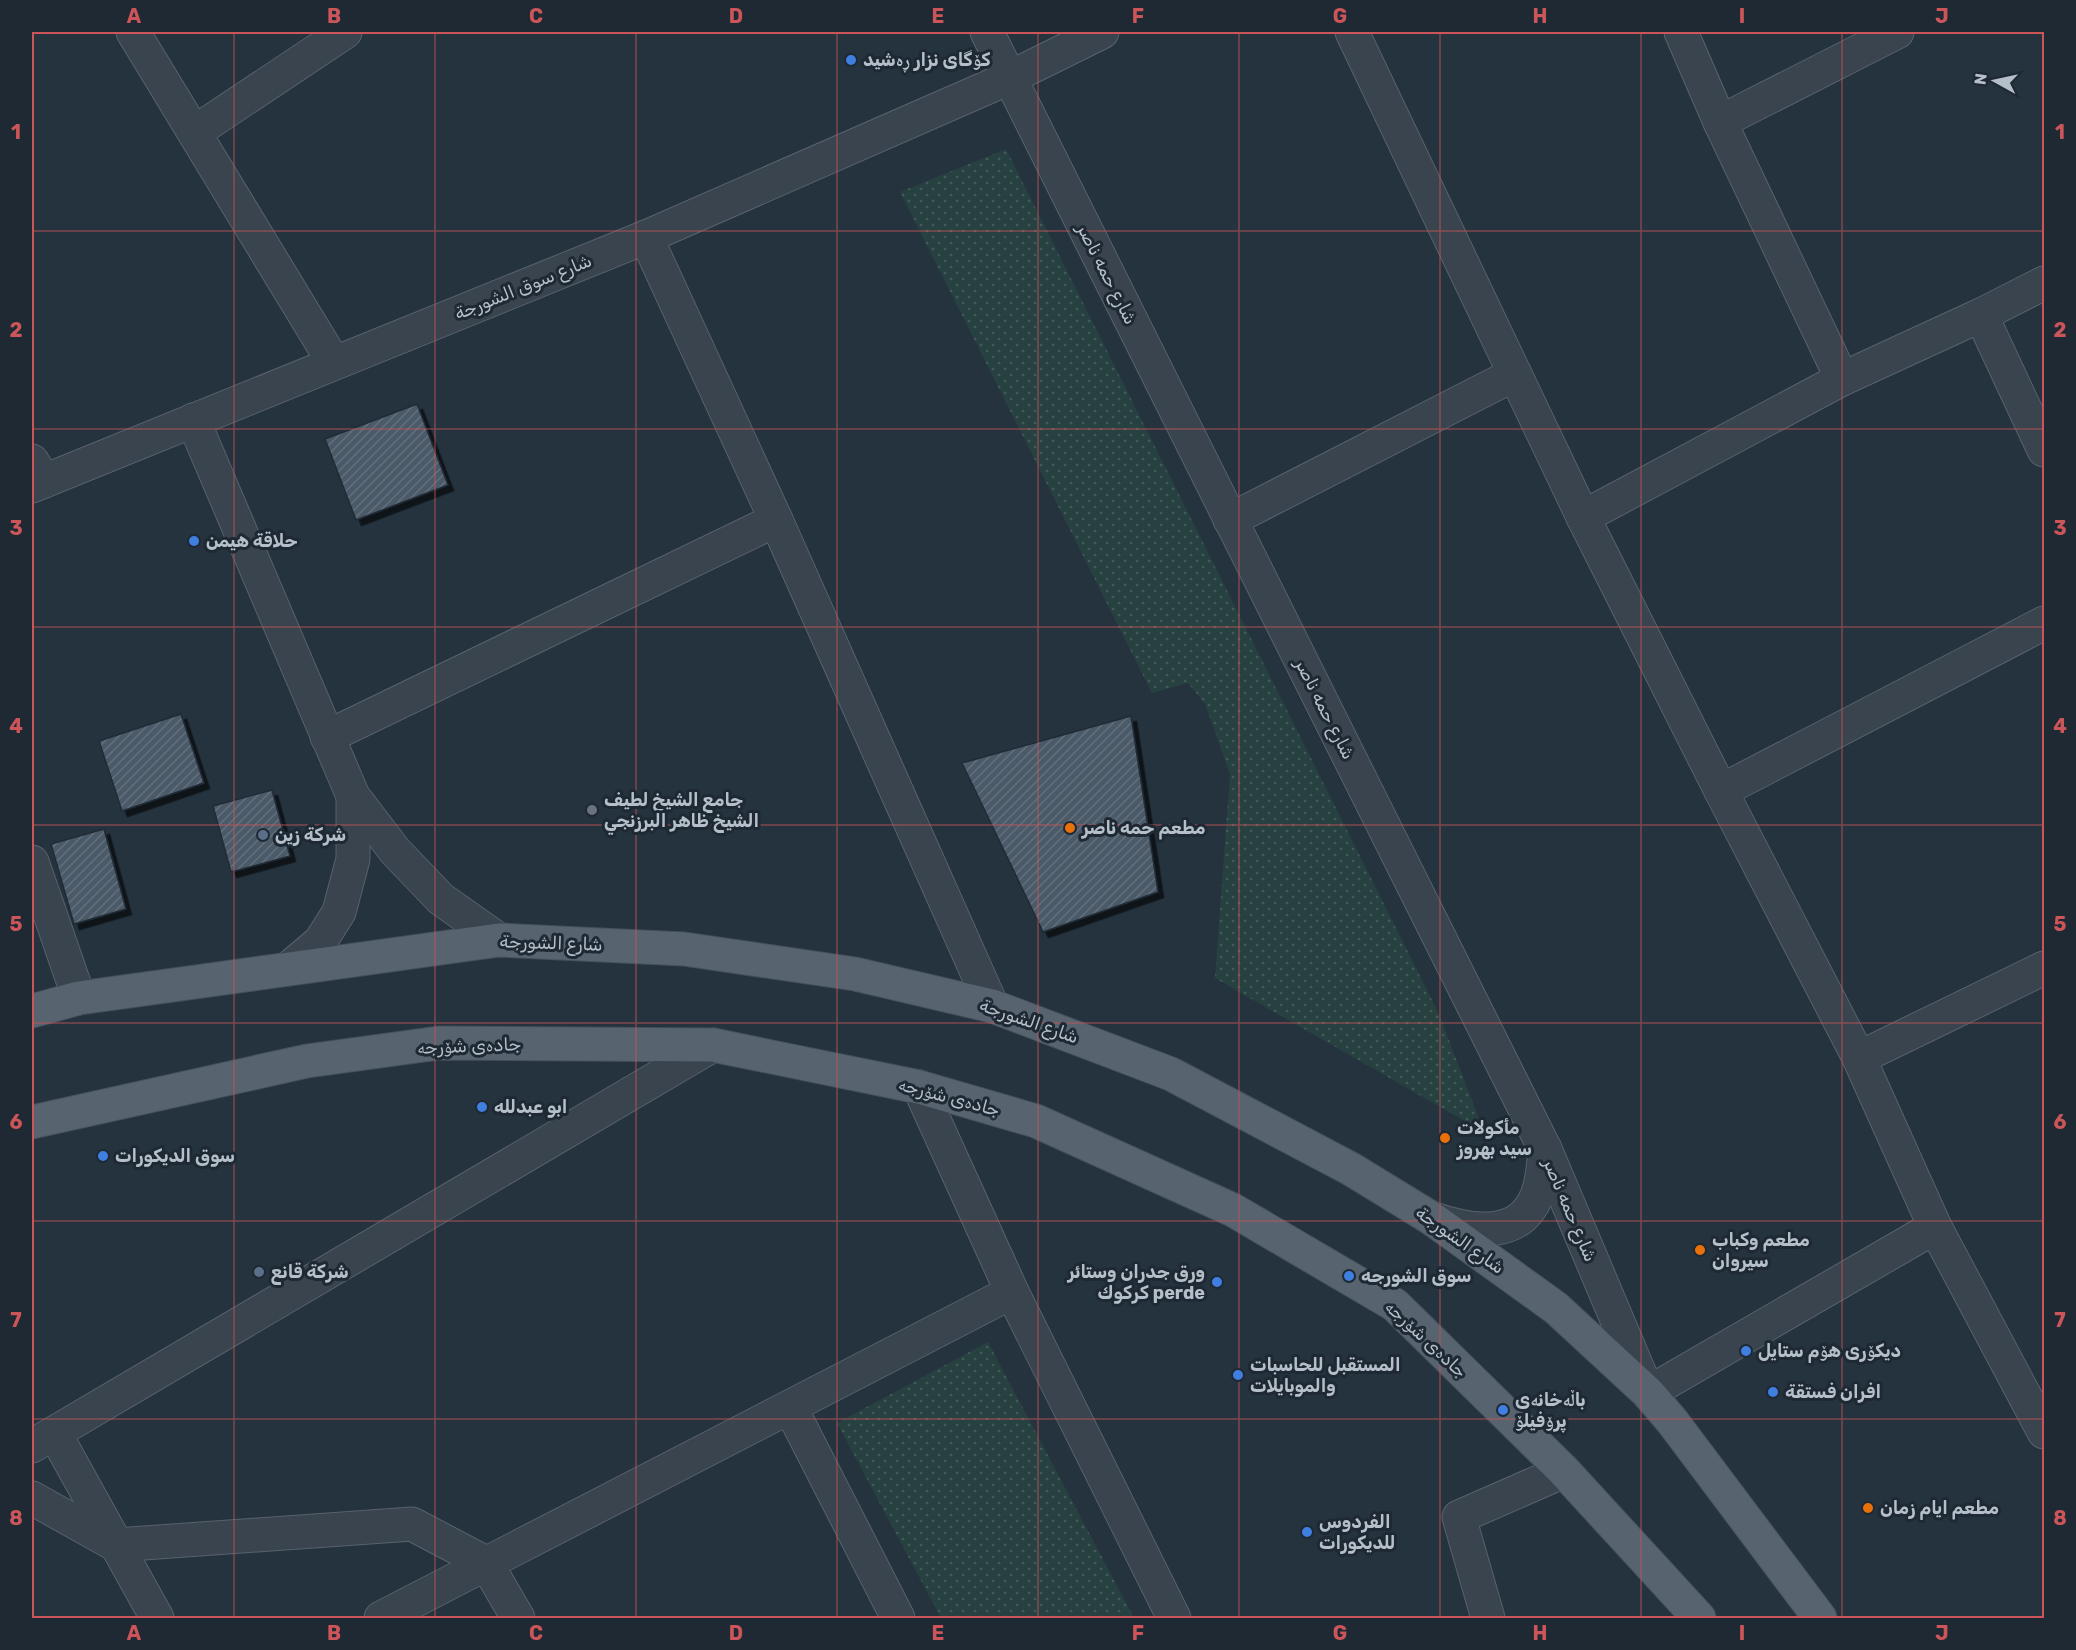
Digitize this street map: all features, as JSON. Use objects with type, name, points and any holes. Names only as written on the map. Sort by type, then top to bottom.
[{"type":"main road","name":"شارع الشورجة","points":[[32,1011],[79,998],[499,940],[684,949],[855,975],[992,1006],[1171,1074],[1351,1169],[1431,1218],[1556,1308],[1648,1393],[1672,1421],[1820,1618]]},
{"type":"main road","name":"جادەی شۆرجە","points":[[32,1122],[307,1062],[439,1043],[713,1045],[919,1087],[1036,1121],[1233,1210],[1395,1305],[1564,1471],[1699,1618]]},
{"type":"street","points":[[133,32],[334,363]]},
{"type":"street","points":[[195,132],[345,32]]},
{"type":"street","name":"شارع حمه ناصر","points":[[987,32],[1545,1149],[1648,1393]]},
{"type":"street","name":"شارع سوق الشورجة","points":[[36,476],[193,420],[646,237],[1009,78],[1102,32]]},
{"type":"street","points":[[1352,32],[1583,517],[1720,791],[1859,1058],[1935,1227],[2044,1432]]},
{"type":"street","points":[[1681,32],[1720,122],[1842,379]]},
{"type":"street","points":[[1720,122],[1898,32]]},
{"type":"street","points":[[646,237],[776,520],[992,1006]]},
{"type":"street","points":[[1583,517],[1842,379],[1981,315],[2044,283]]},
{"type":"street","points":[[1981,315],[2044,450]]},
{"type":"street","points":[[1230,520],[1515,374]]},
{"type":"street","points":[[193,420],[353,796],[395,852],[441,899],[499,940]]},
{"type":"street","points":[[327,737],[776,520]]},
{"type":"street","points":[[1720,791],[2044,623]]},
{"type":"street","points":[[288,969],[320,942],[339,912],[353,859],[353,796]]},
{"type":"street","points":[[32,862],[79,998]]},
{"type":"street","points":[[1859,1058],[2044,968]]},
{"type":"street","points":[[157,1618],[116,1545],[43,1440],[713,1045]]},
{"type":"street","points":[[919,1087],[1012,1292],[1174,1618]]},
{"type":"street","points":[[1431,1218],[1473,1229],[1494,1229],[1514,1222],[1523,1216],[1536,1199],[1545,1149]]},
{"type":"street","points":[[1648,1393],[1935,1227]]},
{"type":"street","points":[[381,1618],[1012,1292]]},
{"type":"street","points":[[790,1407],[898,1618]]},
{"type":"street","points":[[1488,1618],[1459,1517],[1564,1471]]},
{"type":"street","points":[[32,1498],[116,1545],[412,1524],[486,1563],[518,1618]]},
{"type":"green space","points":[[1006,149],[1439,1014],[1484,1132],[1215,978],[1230,774],[1205,704],[1188,683],[1152,693],[900,192]]},
{"type":"green space","points":[[988,1342],[1134,1618],[941,1618],[837,1423]]},
{"type":"building","points":[[417,404],[448,485],[356,520],[325,439]]},
{"type":"building","points":[[181,714],[204,783],[122,811],[99,741]]},
{"type":"building","name":"مطعم حمه ناصر","points":[[1131,716],[1158,892],[1043,932],[962,763]]},
{"type":"building","points":[[272,790],[290,856],[231,872],[213,806]]},
{"type":"building","points":[[104,829],[126,909],[74,924],[51,844]]},
{"type":"place","name":"کۆگای نزار ڕەشید","points":[[851,60]]},
{"type":"place","name":"حلاقة هيمن","points":[[194,541]]},
{"type":"place","name":"جامع الشيخ لطيف الشيخ ظاهر البرزنجي","points":[[592,810]]},
{"type":"place","name":"مطعم حمه ناصر","points":[[1070,828]]},
{"type":"place","name":"شركة زين","points":[[263,835]]},
{"type":"place","name":"ابو عبدلله","points":[[482,1107]]},
{"type":"place","name":"مأكولات سيد بهروز","points":[[1445,1138]]},
{"type":"place","name":"سوق الديكورات","points":[[103,1156]]},
{"type":"place","name":"مطعم وكباب سيروان","points":[[1700,1250]]},
{"type":"place","name":"شركة قانع","points":[[259,1272]]},
{"type":"place","name":"سوق الشورجه","points":[[1349,1276]]},
{"type":"place","name":"ورق جدران وستائر كركوك perde","points":[[1217,1282]]},
{"type":"place","name":"دیکۆری هۆم ستایل","points":[[1746,1351]]},
{"type":"place","name":"المستقبل للحاسبات والموبايلات","points":[[1238,1375]]},
{"type":"place","name":"افران فستقة","points":[[1773,1392]]},
{"type":"place","name":"باڵەخانەی پرۆفیلۆ","points":[[1503,1410]]},
{"type":"place","name":"مطعم ايام زمان","points":[[1868,1508]]},
{"type":"place","name":"الفردوس للديكورات","points":[[1307,1532]]}]
